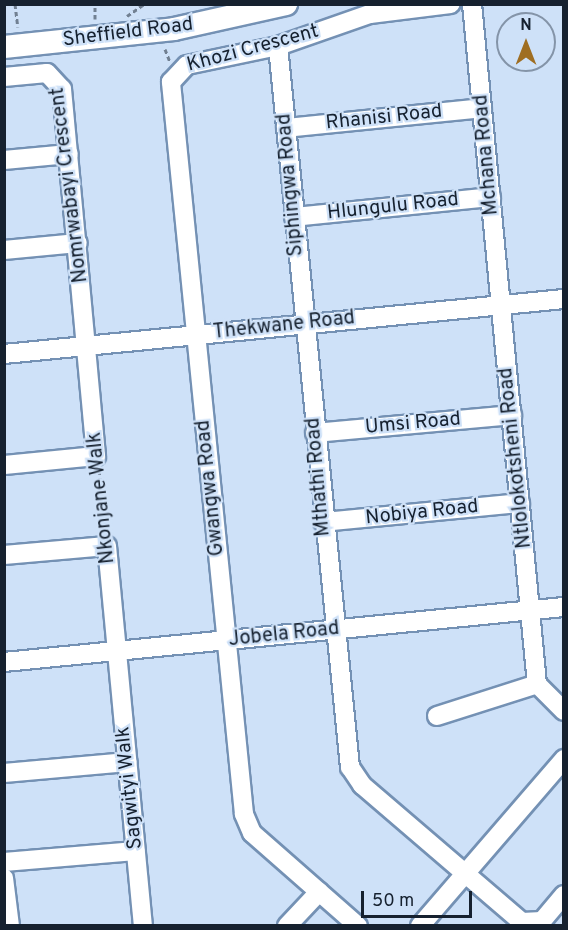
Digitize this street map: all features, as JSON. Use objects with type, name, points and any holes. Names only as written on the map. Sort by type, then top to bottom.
[{"type":"street","name":"Sheffield Road","points":[[12,39],[174,29],[286,4]]},
{"type":"street","name":"Khozi Crescent","points":[[196,335],[171,82],[187,65],[278,46],[370,14],[450,4]]},
{"type":"street","name":"Mchana Road","points":[[472,4],[501,305]]},
{"type":"street","name":"Siphingwa Road","points":[[278,46],[304,324]]},
{"type":"street","name":"Nomrwabayi Crescent","points":[[4,77],[47,73],[57,78],[69,154],[88,346]]},
{"type":"street","name":"Rhanisi Road","points":[[286,128],[482,108]]},
{"type":"street","points":[[4,160],[69,154]]},
{"type":"street","name":"Hlungulu Road","points":[[294,216],[491,196]]},
{"type":"street","points":[[4,250],[78,243]]},
{"type":"street","name":"Thekwane Road","points":[[4,354],[564,299]]},
{"type":"street","name":"Ntlolokotsheni Road","points":[[501,305],[537,684]]},
{"type":"street","name":"Mthathi Road","points":[[304,324],[333,630],[351,767],[362,785],[465,874],[527,923],[542,921],[564,895]]},
{"type":"street","name":"Gwangwa Road","points":[[196,335],[226,640],[247,824],[358,926]]},
{"type":"street","name":"Nkonjane Walk","points":[[88,346],[96,456]]},
{"type":"street","name":"Umsi Road","points":[[315,433],[512,415]]},
{"type":"street","points":[[4,465],[96,456]]},
{"type":"street","name":"Nobiya Road","points":[[323,522],[520,503]]},
{"type":"street","points":[[4,555],[107,546]]},
{"type":"street","name":"Nkonjane Walk","points":[[107,546],[117,651]]},
{"type":"street","name":"Jobela Road","points":[[4,662],[564,607]]},
{"type":"street","name":"Sagwityi Walk","points":[[117,651],[143,926]]},
{"type":"street","points":[[436,716],[537,684],[564,711]]},
{"type":"street","points":[[420,926],[564,759]]},
{"type":"street","points":[[4,773],[128,762]]},
{"type":"street","points":[[4,862],[136,851]]},
{"type":"street","points":[[4,878],[10,926]]},
{"type":"street","points":[[287,926],[319,892]]},
{"type":"path","points":[[12,39],[15,4]]},
{"type":"path","points":[[95,4],[95,24]]},
{"type":"path","points":[[127,21],[127,14],[144,4]]},
{"type":"path","name":"Nkonjane Walk","points":[[96,456],[107,546]]}]
